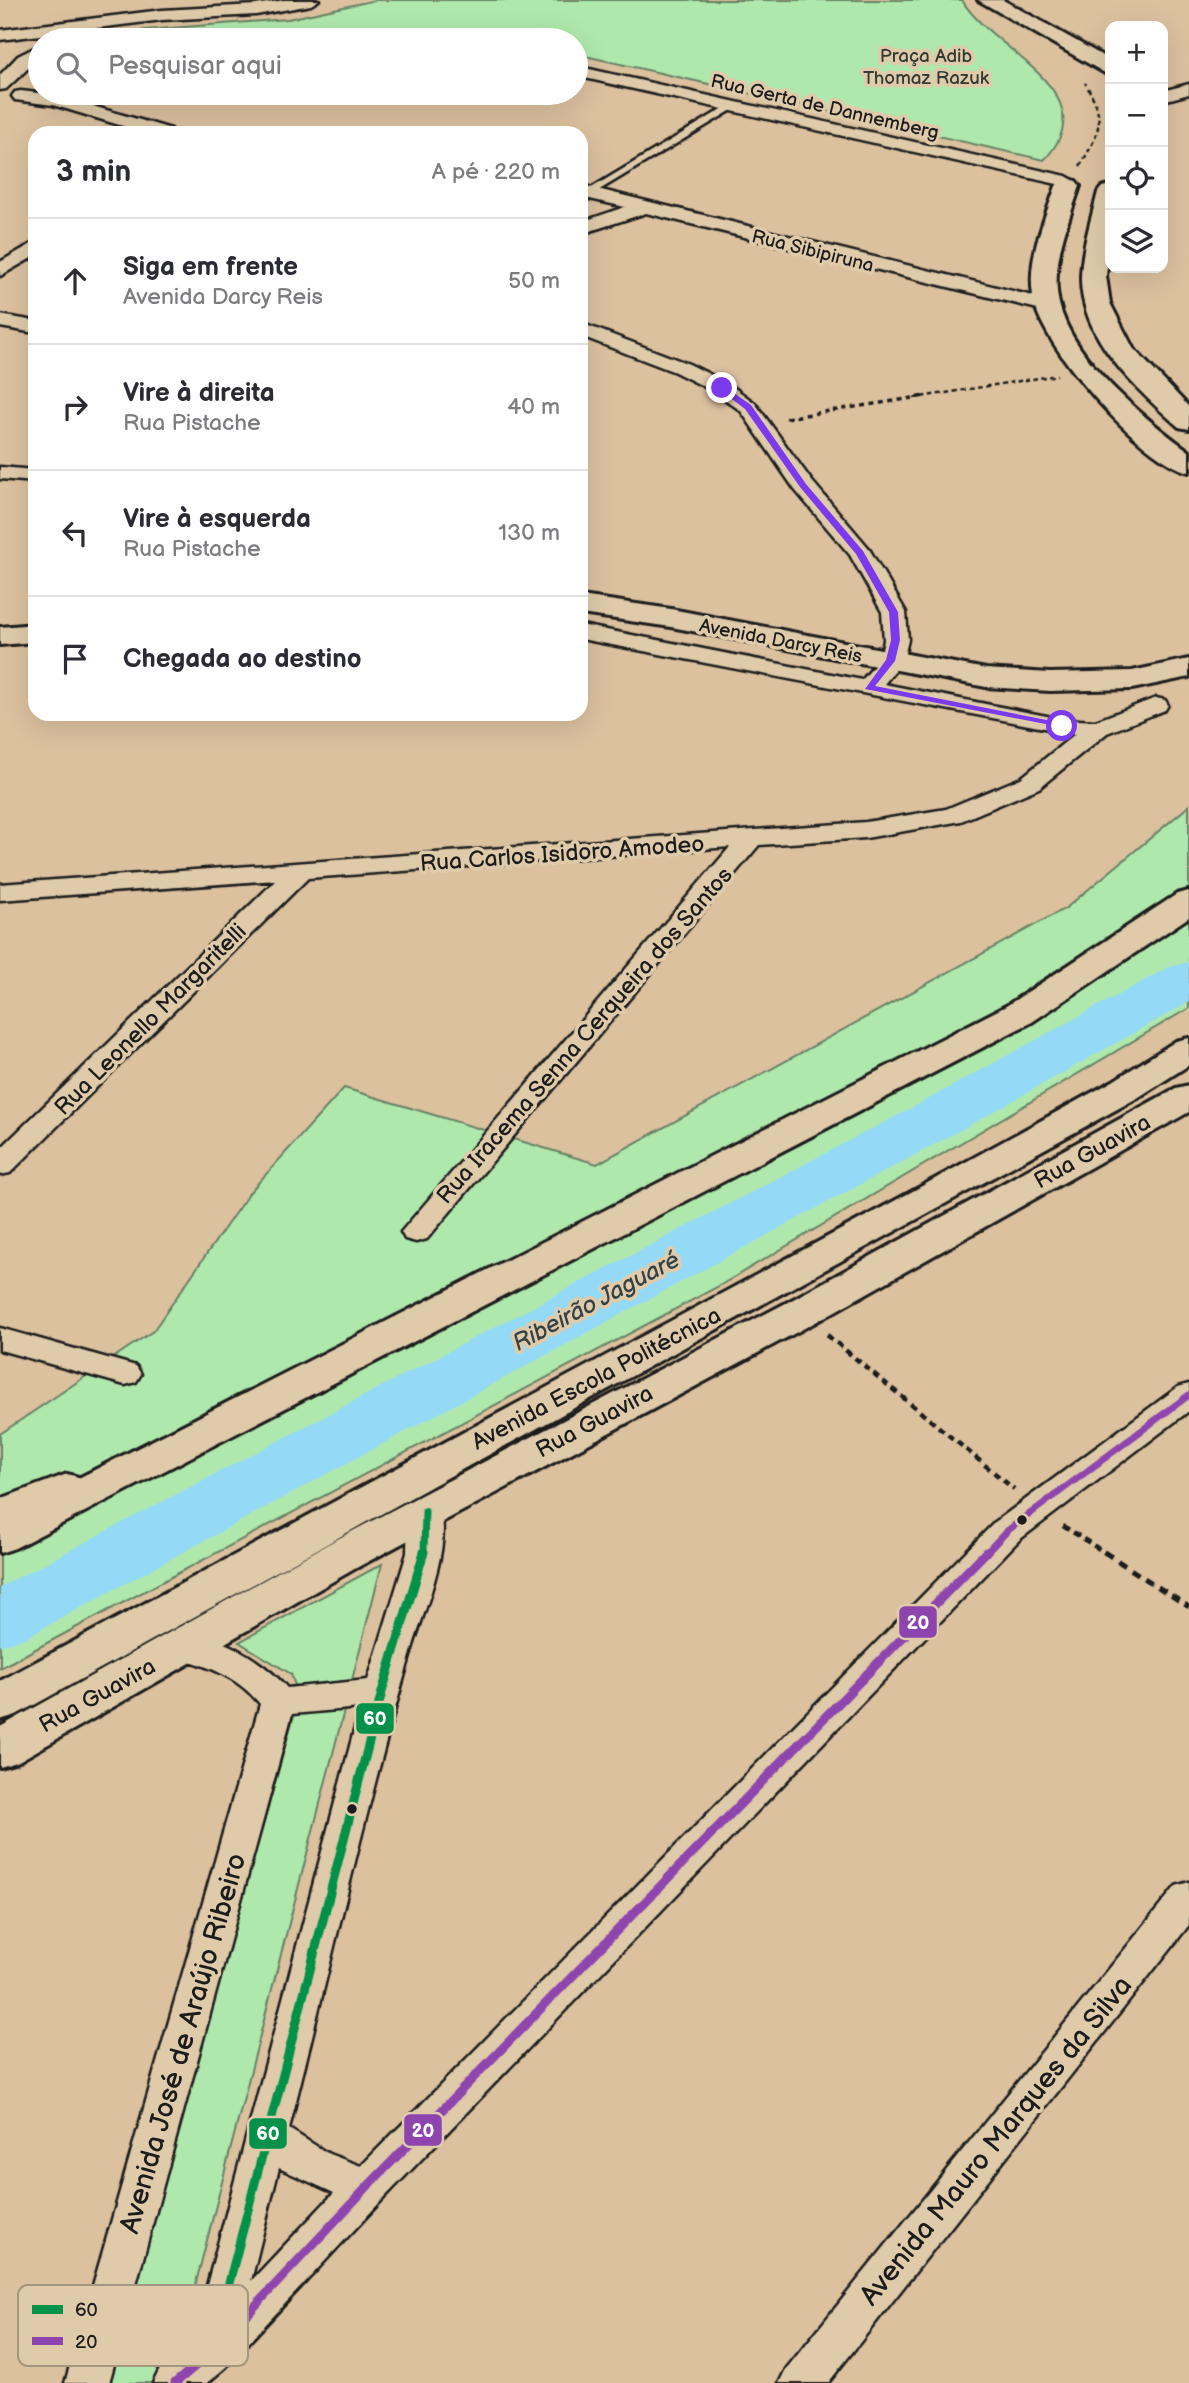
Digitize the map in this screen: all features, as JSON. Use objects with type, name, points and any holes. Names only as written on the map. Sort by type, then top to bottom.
[{"type":"main road","points":[[988,0],[1105,66]]},
{"type":"main road","points":[[1090,181],[1049,245],[1046,305],[1072,352],[1086,370],[1125,411],[1189,464]]},
{"type":"main road","points":[[1090,181],[1097,255],[1096,302],[1114,339],[1131,361],[1166,401],[1189,421]]},
{"type":"main road","name":"Avenida Darcy Reis","points":[[588,606],[671,618],[986,678],[1050,682],[1132,680],[1189,668]]},
{"type":"main road","points":[[0,636],[28,634]]},
{"type":"main road","points":[[0,662],[28,660]]},
{"type":"main road","points":[[0,1537],[170,1448],[611,1226],[1019,1014],[1127,945],[1189,901]]},
{"type":"main road","name":"Avenida Escola Politécnica","points":[[8,1721],[1126,1089],[1189,1049]]},
{"type":"main road","name":"Rua Guavira","points":[[8,1721],[183,1646],[425,1511],[800,1312],[1189,1096]]},
{"type":"main road","points":[[0,1516],[170,1448]]},
{"type":"street","points":[[162,16],[171,0]]},
{"type":"street","points":[[57,28],[162,16],[256,10],[311,0]]},
{"type":"street","points":[[77,28],[82,25]]},
{"type":"street","points":[[0,35],[28,32]]},
{"type":"street","points":[[28,58],[1,93],[28,97]]},
{"type":"street","name":"Rua Gerta de Dannemberg","points":[[588,74],[732,107],[1090,181]]},
{"type":"street","points":[[1168,95],[1189,89]]},
{"type":"street","points":[[72,105],[142,126]]},
{"type":"street","name":"Rua Sibipiruna","points":[[588,193],[1046,305]]},
{"type":"street","points":[[588,226],[642,208]]},
{"type":"street","points":[[0,271],[28,253]]},
{"type":"street","points":[[0,321],[28,326]]},
{"type":"street","points":[[588,332],[682,368],[722,388],[748,407],[803,485],[860,552],[887,600],[895,622],[896,640],[891,661],[868,687]]},
{"type":"street","points":[[0,473],[28,475]]},
{"type":"street","name":"Avenida Darcy Reis","points":[[588,633],[1042,722],[1097,728],[1156,705]]},
{"type":"street","name":"Rua Carlos Isidoro Amodeo","points":[[0,892],[866,830],[952,816],[1030,783],[1097,728]]},
{"type":"street","name":"Rua Iracema Senna Cerqueira dos Santos","points":[[416,1232],[751,839]]},
{"type":"street","name":"Rua Leonello Margaritelli","points":[[0,1166],[300,871]]},
{"type":"street","points":[[0,1339],[125,1374]]},
{"type":"street","points":[[248,2321],[368,2186],[1007,1531],[1189,1395]]},
{"type":"street","points":[[228,2285],[382,1692],[424,1553],[425,1511]]},
{"type":"street","points":[[183,1646],[236,1661],[258,1676],[278,1702],[382,1692]]},
{"type":"street","name":"Avenida José de Araújo Ribeiro","points":[[114,2285],[278,1702]]},
{"type":"street","name":"Avenida Mauro Marques da Silva","points":[[801,2383],[1189,1897]]},
{"type":"street","points":[[267,2135],[295,2159],[321,2173],[368,2186]]},
{"type":"street","name":"Avenida José de Araújo Ribeiro","points":[[87,2383],[92,2366]]},
{"type":"street","points":[[175,2383],[206,2368]]},
{"type":"lane","points":[[588,190],[732,107]]},
{"type":"path","points":[[1080,78],[1095,98],[1102,116],[1102,129],[1090,181]]},
{"type":"path","points":[[757,423],[1086,370]]},
{"type":"path","points":[[800,1312],[1078,1538],[1189,1607]]},
{"type":"green space","name":"Praça Adib Thomaz Razuk","points":[[376,0],[962,0],[976,18],[1038,73],[1054,93],[1063,113],[1061,136],[1044,160],[588,57],[588,28],[172,28],[288,19]]},
{"type":"green space","points":[[1189,806],[1189,1008],[719,1286],[0,1668],[0,1434],[153,1331],[249,1193],[344,1088],[597,1164],[1066,908]]},
{"type":"green space","points":[[382,1564],[195,2285],[134,2285],[299,1697],[291,1674],[239,1642]]},
{"type":"green space","points":[[112,2366],[174,2366],[170,2383],[107,2383]]},
{"type":"waterway","name":"Ribeirão Jaguaré","points":[[0,1619],[940,1117],[1189,979]]},
{"type":"transit line","name":"20","points":[[248,2314],[368,2186],[1007,1531],[1189,1395]]},
{"type":"transit line","name":"60","points":[[228,2285],[382,1692],[424,1553],[425,1511]]},
{"type":"transit line","name":"20","points":[[175,2383],[195,2366]]},
{"type":"route","points":[[722,388],[748,407],[803,485],[860,552],[894,612],[896,640],[891,661],[868,687],[1062,726]]}]
